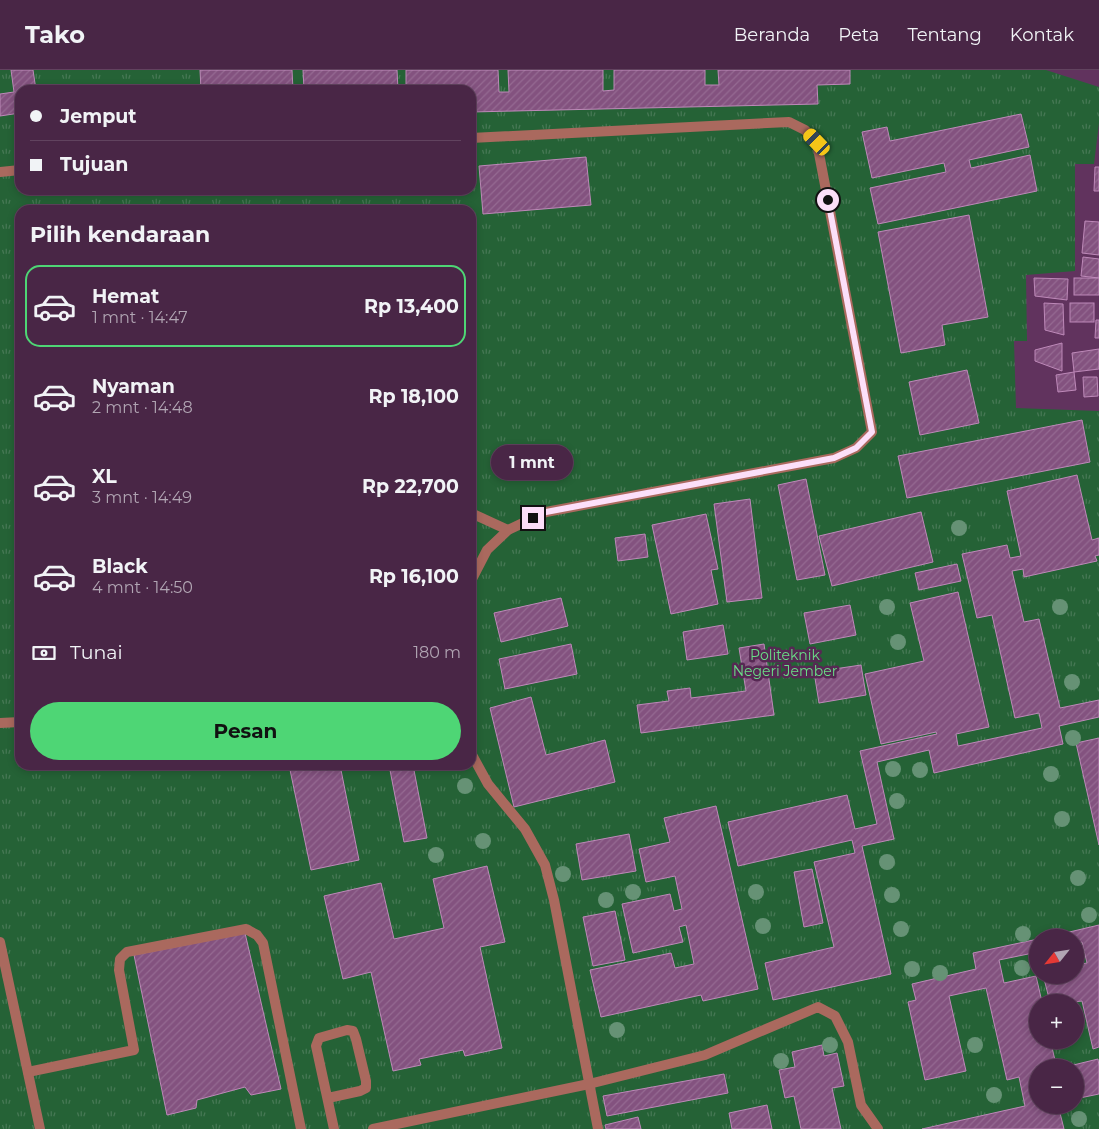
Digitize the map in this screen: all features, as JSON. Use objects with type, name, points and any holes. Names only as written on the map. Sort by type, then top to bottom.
[{"type":"lane","points":[[476,138],[789,122],[805,130],[817,142],[872,432],[856,448],[834,458],[546,512],[508,530],[487,550],[476,571]]},
{"type":"lane","points":[[0,172],[15,170]]},
{"type":"lane","points":[[476,515],[508,530]]},
{"type":"lane","points":[[0,723],[15,722]]},
{"type":"lane","points":[[476,762],[488,784],[525,829],[545,865],[554,900],[598,1129]]},
{"type":"lane","points":[[28,1072],[134,1050],[119,970],[120,959],[127,952],[246,929],[257,935],[263,943],[301,1129]]},
{"type":"lane","points":[[0,942],[40,1129]]},
{"type":"lane","points":[[373,1129],[589,1084],[705,1055],[818,1007],[835,1016],[848,1042],[861,1105],[878,1129]]},
{"type":"lane","points":[[328,1098],[366,1088],[366,1081],[353,1031],[347,1030],[319,1038],[316,1046],[334,1129]]},
{"type":"green space","name":"Politeknik Negeri Jember","points":[[0,70],[1046,70],[1099,87],[1099,123],[1094,164],[1075,164],[1075,271],[1026,275],[1027,341],[1014,341],[1016,408],[1099,411],[1099,1129],[0,1129]]},
{"type":"building","points":[[11,70],[33,70],[35,85],[15,85],[15,114],[0,116],[0,94],[14,92]]},
{"type":"building","points":[[200,70],[292,70],[293,85],[201,85]]},
{"type":"building","points":[[303,70],[397,70],[398,85],[304,85]]},
{"type":"building","points":[[406,70],[498,70],[499,92],[509,92],[508,70],[603,70],[603,91],[614,90],[614,70],[705,70],[705,85],[719,85],[718,70],[850,70],[850,84],[817,85],[818,104],[476,112],[476,85],[406,85]]},
{"type":"building","points":[[1021,114],[1029,147],[969,160],[971,168],[1030,155],[1037,191],[878,224],[870,188],[946,172],[944,163],[872,178],[862,132],[887,127],[890,141]]},
{"type":"building","points":[[586,157],[591,205],[483,214],[479,166]]},
{"type":"building","points":[[1095,167],[1099,167],[1099,191],[1094,191]]},
{"type":"building","points":[[969,215],[988,317],[942,325],[945,345],[901,353],[878,232]]},
{"type":"building","points":[[1085,221],[1099,222],[1099,255],[1082,253]]},
{"type":"building","points":[[1083,257],[1099,259],[1099,278],[1081,276]]},
{"type":"building","points":[[1034,278],[1068,279],[1067,300],[1035,296]]},
{"type":"building","points":[[1074,278],[1099,278],[1099,295],[1074,295]]},
{"type":"building","points":[[1044,303],[1063,304],[1064,335],[1045,330]]},
{"type":"building","points":[[1070,303],[1094,303],[1094,322],[1070,322]]},
{"type":"building","points":[[1096,320],[1099,320],[1099,338],[1095,338]]},
{"type":"building","points":[[1062,343],[1062,371],[1035,361],[1035,350]]},
{"type":"building","points":[[1099,349],[1099,369],[1074,372],[1072,353]]},
{"type":"building","points":[[967,370],[979,423],[920,435],[909,382]]},
{"type":"building","points":[[1074,372],[1076,390],[1058,392],[1056,375]]},
{"type":"building","points":[[1083,377],[1097,377],[1098,396],[1084,397]]},
{"type":"building","points":[[1082,420],[1090,462],[907,498],[898,456]]},
{"type":"building","points":[[1077,475],[1092,540],[1099,538],[1099,555],[1095,556],[1097,561],[1024,577],[1023,569],[1012,571],[1024,622],[1039,619],[1060,708],[1099,700],[1099,717],[1059,726],[1063,744],[934,773],[929,750],[877,762],[894,839],[862,846],[891,974],[773,1000],[765,963],[834,947],[814,862],[855,853],[852,840],[738,866],[728,822],[847,795],[855,829],[877,824],[860,751],[937,734],[936,732],[881,744],[865,674],[924,661],[910,603],[958,592],[989,727],[956,734],[958,746],[1042,728],[1039,713],[1015,718],[992,615],[977,618],[962,554],[1007,545],[1010,558],[1021,556],[1007,491]]},
{"type":"building","points":[[806,479],[825,575],[797,580],[778,485]]},
{"type":"building","points":[[750,499],[762,598],[727,602],[714,504]]},
{"type":"building","points":[[921,512],[933,562],[832,586],[819,536]]},
{"type":"building","points":[[706,514],[718,569],[711,570],[718,604],[671,614],[652,525]]},
{"type":"building","points":[[645,534],[648,557],[618,561],[615,538]]},
{"type":"building","points":[[957,564],[961,581],[919,590],[915,573]]},
{"type":"building","points":[[561,598],[568,626],[501,642],[494,613]]},
{"type":"building","points":[[850,605],[856,635],[810,644],[804,613]]},
{"type":"building","points":[[723,625],[728,654],[687,660],[683,632]]},
{"type":"building","points":[[571,644],[577,674],[505,689],[499,659]]},
{"type":"building","points":[[764,644],[774,715],[641,733],[637,705],[669,701],[667,691],[690,688],[691,698],[746,691],[739,648]]},
{"type":"building","points":[[861,665],[866,695],[819,703],[814,672]]},
{"type":"building","points":[[531,697],[546,755],[605,740],[615,782],[514,807],[490,708]]},
{"type":"building","points":[[1099,738],[1099,845],[1076,743]]},
{"type":"building","points":[[290,770],[341,770],[359,860],[311,870]]},
{"type":"building","points":[[390,770],[414,770],[427,838],[404,842]]},
{"type":"building","points":[[716,806],[758,989],[703,1001],[701,995],[601,1017],[590,970],[671,953],[675,968],[694,964],[686,925],[679,927],[683,942],[633,953],[622,904],[670,894],[674,911],[682,909],[675,876],[646,882],[639,849],[670,842],[664,818]]},
{"type":"building","points":[[629,834],[636,871],[582,880],[576,844]]},
{"type":"building","points":[[487,866],[505,942],[480,947],[502,1048],[465,1056],[463,1050],[419,1059],[421,1065],[393,1071],[371,972],[343,979],[324,896],[381,883],[394,939],[444,928],[433,879]]},
{"type":"building","points":[[812,869],[823,923],[804,927],[794,872]]},
{"type":"building","points":[[615,911],[625,960],[593,966],[583,917]]},
{"type":"building","points":[[1099,925],[1099,1047],[1093,1049],[1084,1010],[1084,994],[1048,994],[1045,984],[1084,984],[1084,964],[1087,963],[1084,950],[1084,929],[1082,929]]},
{"type":"building","points":[[245,933],[281,1089],[251,1095],[245,1087],[197,1100],[196,1108],[167,1115],[134,955]]},
{"type":"building","points":[[1029,941],[1029,954],[999,960],[1004,983],[1029,978],[1029,984],[1038,984],[1040,994],[1029,994],[1029,1049],[1052,1049],[1055,1059],[1029,1059],[1029,1114],[1060,1114],[1064,1129],[922,1129],[1025,1106],[1019,1077],[1007,1080],[986,988],[949,996],[966,1071],[925,1080],[908,1002],[916,1000],[912,984],[976,969],[973,953]]},
{"type":"building","points":[[822,1045],[824,1056],[837,1053],[844,1086],[832,1088],[841,1129],[801,1129],[794,1096],[785,1098],[779,1070],[795,1067],[792,1052]]},
{"type":"building","points":[[1098,1059],[1099,1094],[1084,1097],[1084,1062]]},
{"type":"building","points":[[724,1074],[728,1093],[607,1116],[603,1096]]},
{"type":"building","points":[[767,1105],[772,1129],[732,1129],[729,1113]]},
{"type":"building","points":[[638,1117],[641,1129],[606,1129],[605,1125]]},
{"type":"route","points":[[533,518],[546,512],[834,458],[856,448],[872,432],[828,200]]}]
